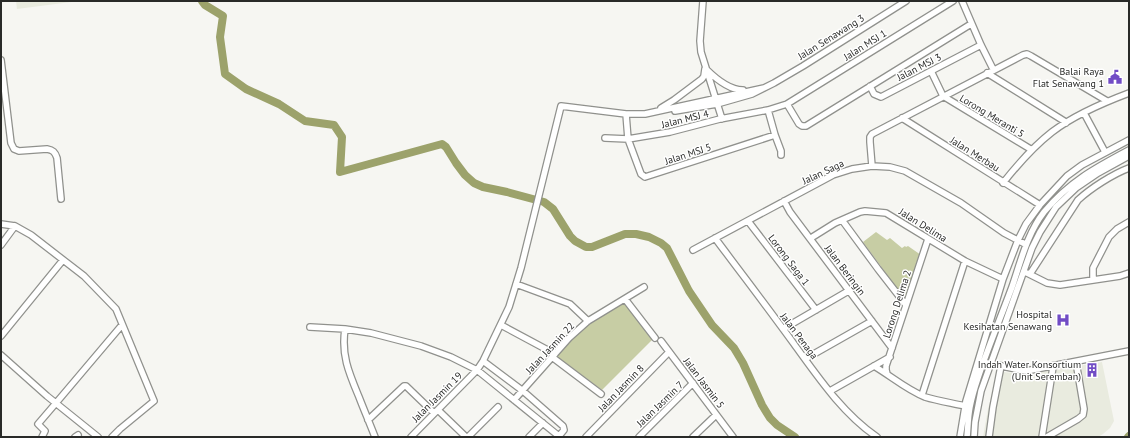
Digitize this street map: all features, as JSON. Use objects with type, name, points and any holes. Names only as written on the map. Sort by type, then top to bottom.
[{"type":"street","points":[[703,1],[700,41],[701,52],[722,119]]},
{"type":"street","name":"Jalan Senawang 3","points":[[716,101],[752,94],[764,88],[803,66],[906,1]]},
{"type":"street","name":"Jalan MSJ 1","points":[[768,110],[787,104],[953,1]]},
{"type":"street","points":[[962,1],[971,24],[992,67]]},
{"type":"street","points":[[787,104],[799,124],[806,126],[971,24]]},
{"type":"street","name":"Jalan MSJ 3","points":[[870,86],[874,94],[881,97],[981,45]]},
{"type":"street","points":[[872,166],[870,137],[872,134],[1023,55],[1027,54],[1108,101]]},
{"type":"street","points":[[1,60],[11,144],[14,149],[19,151],[47,149],[52,150],[55,153],[57,158],[61,199]]},
{"type":"street","points":[[706,69],[715,78],[731,87],[739,90],[751,90]]},
{"type":"street","points":[[645,114],[656,111],[674,100],[702,79],[706,69]]},
{"type":"street","points":[[931,71],[943,96]]},
{"type":"street","points":[[987,73],[1066,123]]},
{"type":"street","name":"Jalan Senawang 3","points":[[716,101],[751,90],[764,88]]},
{"type":"street","points":[[1003,182],[1032,150],[1053,132],[1084,113],[1108,101],[1129,93]]},
{"type":"street","name":"Lorong Meranti 5","points":[[943,96],[1032,150]]},
{"type":"street","points":[[628,139],[626,114],[645,114],[664,110],[674,111],[716,101]]},
{"type":"street","name":"Jalan Jasmin 19","points":[[410,437],[477,370],[501,325],[509,307],[521,268],[561,106],[626,114]]},
{"type":"street","points":[[768,110],[782,155]]},
{"type":"street","name":"Jalan MSJ 4","points":[[605,138],[628,139],[670,132],[722,119],[768,110]]},
{"type":"street","points":[[1084,113],[1105,152]]},
{"type":"street","name":"Jalan Merbau","points":[[902,118],[1040,205]]},
{"type":"street","name":"Jalan MSJ 5","points":[[628,139],[641,174],[645,177],[775,135]]},
{"type":"street","points":[[960,437],[965,406],[1003,279],[1018,240],[1028,221],[1040,205],[1067,176],[1082,165],[1129,140]]},
{"type":"street","points":[[967,437],[970,407],[983,362],[1026,244],[1043,214],[1070,185],[1091,170],[1129,150]]},
{"type":"street","points":[[974,437],[975,422],[981,391],[990,363],[1032,248],[1040,232],[1056,207],[1082,184],[1098,173],[1129,156]]},
{"type":"street","name":"Jalan Saga","points":[[694,250],[833,175],[852,169],[872,166],[890,167],[905,171],[961,203],[1026,244]]},
{"type":"street","points":[[1030,274],[1078,200],[1084,194],[1120,171],[1129,168]]},
{"type":"street","name":"Jalan Beringin","points":[[784,201],[790,212],[892,348]]},
{"type":"street","name":"Jalan Delima","points":[[811,238],[835,223],[852,215],[865,211],[886,212],[965,261],[1003,279]]},
{"type":"street","name":"Lorong Saga 1","points":[[748,220],[816,310]]},
{"type":"street","points":[[842,220],[906,305]]},
{"type":"street","points":[[1093,280],[1093,268],[1109,237],[1129,222]]},
{"type":"street","points":[[1,224],[15,226],[31,235],[84,276],[116,309],[154,401],[120,428],[112,437]]},
{"type":"street","points":[[1,245],[15,226]]},
{"type":"street","name":"Jalan Penaga","points":[[715,238],[830,391],[855,419],[877,437]]},
{"type":"street","name":"Lorong Delima 2","points":[[887,374],[886,366],[928,239]]},
{"type":"street","points":[[1,336],[62,260]]},
{"type":"street","points":[[922,395],[965,261]]},
{"type":"street","points":[[1024,272],[1054,285],[1120,276],[1129,273]]},
{"type":"street","points":[[516,284],[570,304],[588,321]]},
{"type":"street","name":"Jalan Jasmin 22","points":[[514,400],[569,338],[588,321],[644,287]]},
{"type":"street","points":[[783,329],[850,290]]},
{"type":"street","points":[[625,299],[656,338]]},
{"type":"street","points":[[805,359],[872,321]]},
{"type":"street","points":[[42,437],[45,431],[38,424],[122,325]]},
{"type":"street","points":[[501,325],[554,356],[601,394]]},
{"type":"street","points":[[310,327],[345,329],[371,333],[421,346],[451,356],[477,370],[560,436],[564,430],[563,426],[523,391],[483,361]]},
{"type":"street","points":[[345,329],[343,340],[348,371],[375,437]]},
{"type":"street","name":"Jalan Jasmin 5","points":[[661,341],[733,437]]},
{"type":"street","points":[[983,362],[1026,371],[1053,367],[1099,356],[1129,351]]},
{"type":"street","name":"Jalan Jasmin 8","points":[[586,437],[669,352]]},
{"type":"street","points":[[1,355],[98,437]]},
{"type":"street","points":[[830,391],[890,357]]},
{"type":"street","points":[[1047,437],[1083,415],[1084,409],[1076,362]]},
{"type":"street","points":[[874,366],[908,388],[922,395],[965,406]]},
{"type":"street","points":[[989,437],[992,407],[1001,366]]},
{"type":"street","points":[[1042,437],[1053,367]]},
{"type":"street","name":"Jalan Jasmin 7","points":[[639,437],[693,383]]},
{"type":"street","points":[[368,420],[404,386],[406,386],[467,437],[498,407]]},
{"type":"street","points":[[693,437],[716,414]]},
{"type":"street","points":[[529,437],[543,423]]},
{"type":"shaded area","points":[[16,1],[79,1],[17,9]]},
{"type":"shaded area","points":[[1102,362],[1114,421],[1110,428],[1103,434],[1098,437],[983,437],[988,409],[998,371],[1024,375]]},
{"type":"green space","points":[[876,232],[887,240],[890,238],[902,248],[908,246],[921,255],[907,302],[863,242]]},
{"type":"green space","points":[[624,302],[653,339],[602,390],[556,356],[589,323]]},
{"type":"waterway","points":[[202,1],[205,5],[223,16],[220,37],[225,74],[246,89],[279,104],[305,121],[334,125],[342,137],[340,172],[442,144],[446,147],[465,175],[474,183],[483,187],[544,202],[553,209],[570,236],[575,241],[586,247],[592,247],[625,234],[636,234],[649,237],[661,243],[667,248],[689,291],[712,325],[734,348],[770,418],[777,425],[795,437]]},
{"type":"place","name":"Balai Raya Flat Senawang 1","points":[[1115,77]]},
{"type":"place","name":"Hospital Kesihatan Senawang","points":[[1063,320]]},
{"type":"place","name":"Indah Water Konsortium (Unit Seremban)","points":[[1092,370]]}]
